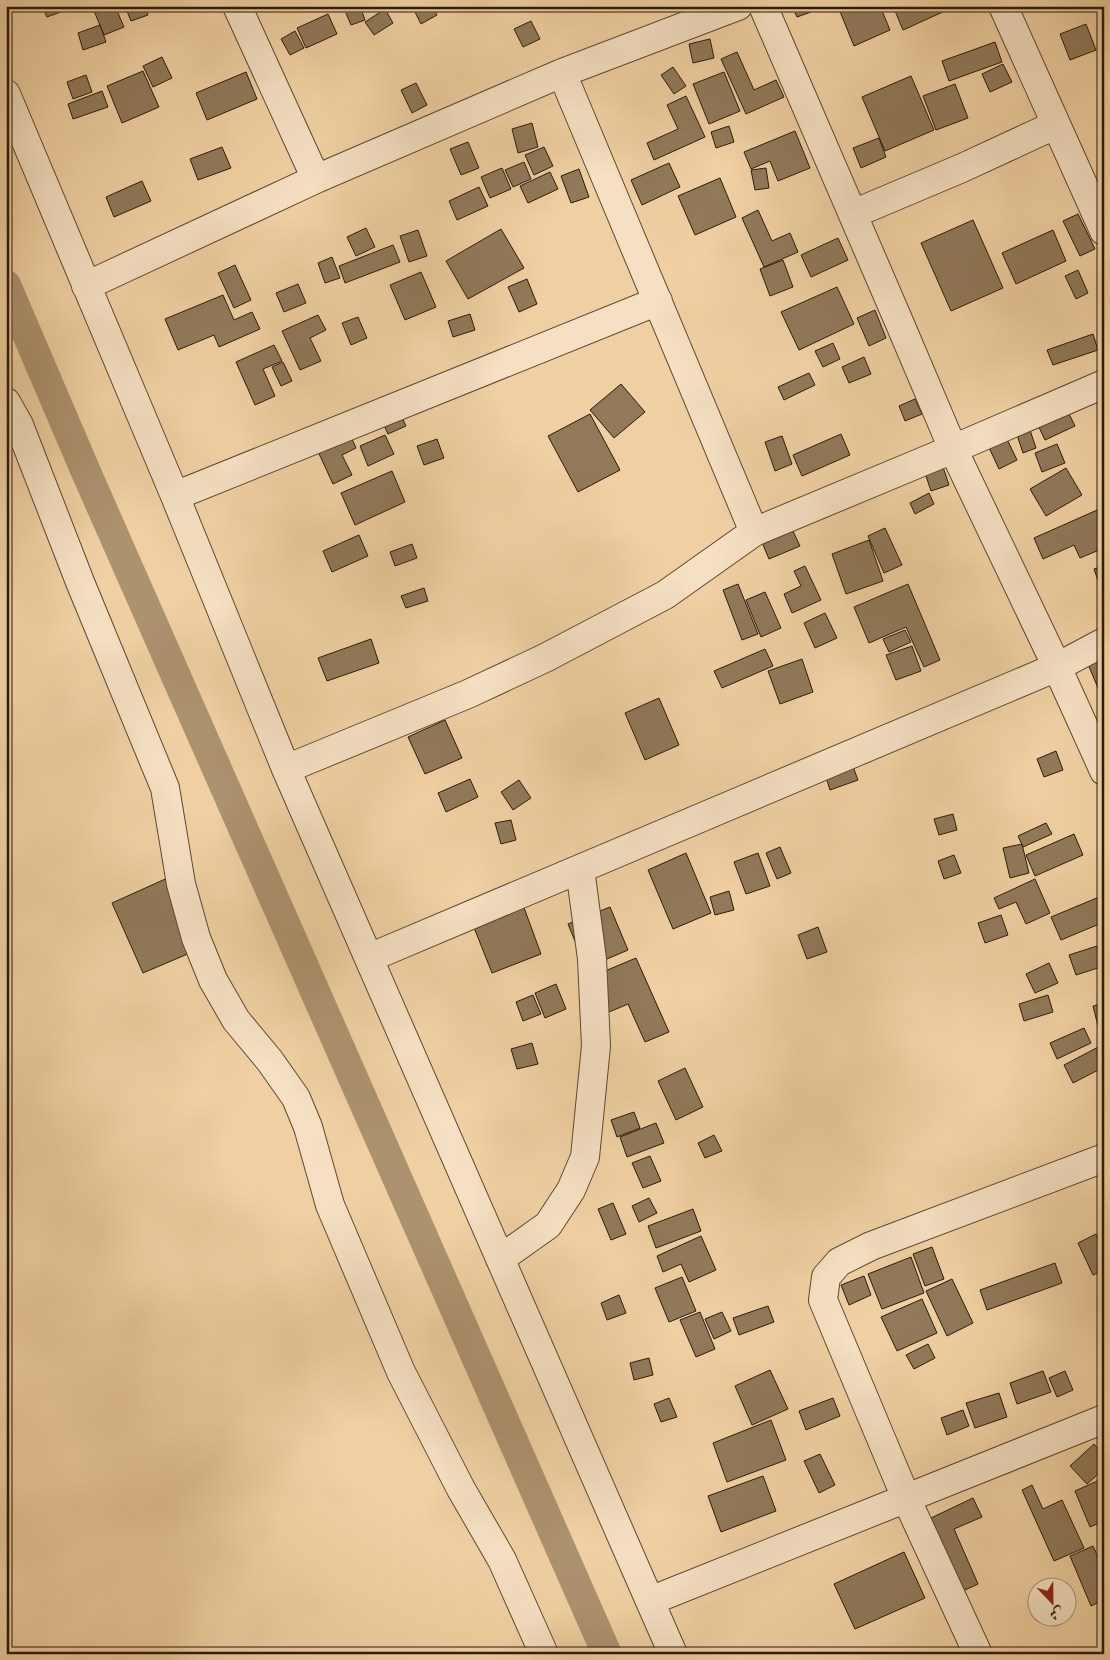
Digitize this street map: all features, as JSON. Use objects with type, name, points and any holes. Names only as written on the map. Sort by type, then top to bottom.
[{"type":"street","points":[[237,6],[316,179]]},
{"type":"street","points":[[86,286],[316,179],[562,73],[738,6]]},
{"type":"street","points":[[763,6],[953,449],[1057,667],[1104,771]]},
{"type":"street","points":[[1003,6],[1104,232]]},
{"type":"street","points":[[562,73],[754,532]]},
{"type":"street","points":[[6,94],[286,769],[674,1654]]},
{"type":"street","points":[[853,214],[962,168],[1055,125]]},
{"type":"street","points":[[174,496],[658,301]]},
{"type":"street","points":[[286,769],[468,694],[553,654],[665,595],[754,532],[1104,384]]},
{"type":"street","points":[[6,402],[19,425],[80,582],[165,788],[181,884],[196,938],[213,980],[236,1020],[270,1061],[296,1098],[308,1127],[330,1205],[401,1372],[461,1489],[502,1560],[544,1654]]},
{"type":"street","points":[[368,958],[1057,667],[1104,642]]},
{"type":"street","points":[[500,1259],[548,1225],[571,1190],[584,1157],[596,1046],[592,958],[580,869]]},
{"type":"street","points":[[978,1654],[906,1498],[823,1300],[826,1277],[839,1262],[871,1246],[1104,1158]]},
{"type":"street","points":[[650,1601],[1104,1419]]},
{"type":"building","points":[[42,6],[77,6],[47,17]]},
{"type":"building","points":[[92,6],[115,6],[124,27],[104,35]]},
{"type":"building","points":[[125,6],[145,6],[148,15],[131,21]]},
{"type":"building","points":[[343,6],[360,6],[365,20],[351,25]]},
{"type":"building","points":[[412,6],[432,6],[437,15],[421,24]]},
{"type":"building","points":[[792,6],[809,6],[811,12],[797,17]]},
{"type":"building","points":[[846,6],[880,6],[890,30],[854,46],[839,9]]},
{"type":"building","points":[[893,6],[943,6],[945,11],[903,30]]},
{"type":"building","points":[[385,9],[393,23],[374,35],[365,22]]},
{"type":"building","points":[[328,14],[337,34],[306,48],[297,28]]},
{"type":"building","points":[[531,21],[540,39],[523,47],[514,29]]},
{"type":"building","points":[[1086,24],[1096,50],[1070,60],[1060,34]]},
{"type":"building","points":[[100,25],[106,42],[83,50],[78,33]]},
{"type":"building","points":[[295,31],[304,48],[290,55],[281,39]]},
{"type":"building","points":[[710,39],[714,58],[693,63],[689,44]]},
{"type":"building","points":[[995,42],[1002,62],[949,81],[942,61]]},
{"type":"building","points":[[737,52],[754,90],[776,80],[784,97],[746,114],[721,59]]},
{"type":"building","points":[[162,57],[172,78],[153,87],[143,66]]},
{"type":"building","points":[[1003,64],[1012,82],[990,92],[982,74]]},
{"type":"building","points":[[673,67],[686,86],[674,94],[661,75]]},
{"type":"building","points":[[143,71],[159,107],[122,123],[107,86]]},
{"type":"building","points":[[246,72],[257,99],[207,120],[196,93]]},
{"type":"building","points":[[724,72],[740,111],[709,124],[693,84]]},
{"type":"building","points":[[86,75],[92,92],[73,99],[67,82]]},
{"type":"building","points":[[911,76],[934,130],[885,151],[862,97]]},
{"type":"building","points":[[416,83],[427,105],[412,113],[401,90]]},
{"type":"building","points":[[955,84],[968,118],[936,130],[923,96]]},
{"type":"building","points":[[102,91],[108,107],[73,119],[68,104]]},
{"type":"building","points":[[686,96],[705,137],[654,160],[647,143],[678,129],[667,105]]},
{"type":"building","points":[[532,123],[538,147],[518,153],[512,129]]},
{"type":"building","points":[[729,126],[734,142],[716,148],[711,132]]},
{"type":"building","points":[[795,131],[810,168],[778,181],[770,161],[751,169],[744,152]]},
{"type":"building","points":[[879,138],[886,157],[861,168],[853,148]]},
{"type":"building","points":[[468,142],[479,168],[461,175],[450,149]]},
{"type":"building","points":[[222,147],[231,168],[198,180],[190,159]]},
{"type":"building","points":[[544,147],[553,166],[534,175],[525,155]]},
{"type":"building","points":[[524,162],[531,179],[513,187],[505,170]]},
{"type":"building","points":[[669,163],[680,187],[642,205],[631,180]]},
{"type":"building","points":[[502,168],[511,189],[490,198],[481,177]]},
{"type":"building","points":[[766,168],[769,188],[755,190],[751,170]]},
{"type":"building","points":[[579,169],[589,197],[571,203],[561,176]]},
{"type":"building","points":[[550,172],[558,189],[528,203],[520,186]]},
{"type":"building","points":[[720,178],[736,217],[695,235],[678,196]]},
{"type":"building","points":[[142,181],[151,201],[114,217],[106,197]]},
{"type":"building","points":[[479,187],[488,206],[457,220],[449,201]]},
{"type":"building","points":[[758,210],[772,241],[790,233],[798,252],[764,267],[742,218]]},
{"type":"building","points":[[1078,214],[1095,249],[1080,256],[1063,221]]},
{"type":"building","points":[[973,220],[1003,288],[951,311],[921,243]]},
{"type":"building","points":[[366,228],[375,247],[356,256],[347,237]]},
{"type":"building","points":[[501,229],[524,268],[468,299],[446,261]]},
{"type":"building","points":[[418,230],[427,256],[409,262],[400,236]]},
{"type":"building","points":[[1053,230],[1066,261],[1016,284],[1002,253]]},
{"type":"building","points":[[838,238],[848,260],[811,277],[801,255]]},
{"type":"building","points":[[393,245],[400,262],[345,283],[339,266]]},
{"type":"building","points":[[332,257],[340,278],[325,283],[318,263]]},
{"type":"building","points":[[783,260],[793,287],[770,296],[760,269]]},
{"type":"building","points":[[235,265],[251,300],[234,308],[218,273]]},
{"type":"building","points":[[1078,270],[1088,293],[1076,299],[1065,276]]},
{"type":"building","points":[[421,272],[436,307],[405,320],[390,285]]},
{"type":"building","points":[[527,279],[537,304],[519,312],[508,287]]},
{"type":"building","points":[[298,284],[306,303],[284,312],[276,293]]},
{"type":"building","points":[[837,287],[854,324],[799,350],[781,312]]},
{"type":"building","points":[[223,295],[234,320],[252,312],[260,329],[219,347],[214,335],[178,350],[165,319]]},
{"type":"building","points":[[875,310],[886,338],[869,346],[857,318]]},
{"type":"building","points":[[470,314],[475,330],[453,337],[448,321]]},
{"type":"building","points":[[318,315],[326,330],[310,338],[321,361],[300,370],[282,331]]},
{"type":"building","points":[[358,317],[367,338],[351,345],[342,323]]},
{"type":"building","points":[[1093,334],[1098,350],[1053,365],[1047,350]]},
{"type":"building","points":[[833,343],[840,359],[823,367],[815,351]]},
{"type":"building","points":[[274,345],[282,361],[263,369],[275,396],[255,405],[236,362]]},
{"type":"building","points":[[864,357],[871,374],[849,383],[842,367]]},
{"type":"building","points":[[283,362],[292,381],[281,386],[272,367]]},
{"type":"building","points":[[809,373],[815,385],[784,400],[778,387]]},
{"type":"building","points":[[621,384],[645,412],[614,438],[590,410]]},
{"type":"building","points":[[915,399],[922,414],[905,421],[899,406]]},
{"type":"building","points":[[397,407],[406,426],[388,434],[379,415]]},
{"type":"building","points":[[1066,408],[1075,426],[1045,440],[1036,421]]},
{"type":"building","points":[[590,414],[620,470],[578,492],[548,436]]},
{"type":"building","points":[[1027,421],[1036,448],[1023,453],[1014,426]]},
{"type":"building","points":[[1002,429],[1017,460],[999,469],[984,437]]},
{"type":"building","points":[[348,430],[356,448],[342,455],[352,475],[333,484],[315,445]]},
{"type":"building","points":[[841,434],[850,455],[802,476],[793,455]]},
{"type":"building","points":[[385,435],[394,454],[368,466],[360,446]]},
{"type":"building","points":[[782,436],[792,464],[775,471],[765,442]]},
{"type":"building","points":[[437,439],[444,458],[424,465],[417,446]]},
{"type":"building","points":[[1057,444],[1065,463],[1042,472],[1035,453]]},
{"type":"building","points":[[942,464],[949,485],[931,491],[924,470]]},
{"type":"building","points":[[1066,468],[1082,495],[1046,516],[1030,489]]},
{"type":"building","points":[[392,471],[405,502],[355,525],[341,493]]},
{"type":"building","points":[[929,493],[934,504],[915,514],[910,503]]},
{"type":"building","points":[[1104,507],[1104,548],[1080,558],[1074,545],[1043,559],[1034,538]]},
{"type":"building","points":[[791,527],[800,546],[769,559],[761,540]]},
{"type":"building","points":[[885,528],[902,565],[884,573],[868,536]]},
{"type":"building","points":[[359,535],[368,556],[332,572],[323,551]]},
{"type":"building","points":[[869,540],[883,581],[846,594],[832,554]]},
{"type":"building","points":[[412,544],[417,558],[395,566],[390,552]]},
{"type":"building","points":[[805,566],[821,600],[792,613],[784,594],[801,586],[794,571]]},
{"type":"building","points":[[1104,566],[1104,584],[1100,586],[1094,569]]},
{"type":"building","points":[[738,584],[758,634],[742,640],[723,590]]},
{"type":"building","points":[[908,584],[940,660],[924,667],[906,627],[869,643],[854,607]]},
{"type":"building","points":[[424,588],[428,601],[406,608],[401,596]]},
{"type":"building","points":[[765,592],[781,628],[761,637],[746,600]]},
{"type":"building","points":[[825,613],[837,638],[815,648],[804,623]]},
{"type":"building","points":[[905,630],[911,642],[889,652],[883,639]]},
{"type":"building","points":[[371,639],[379,663],[327,681],[318,658]]},
{"type":"building","points":[[912,646],[921,671],[896,680],[886,655]]},
{"type":"building","points":[[765,649],[773,666],[722,688],[714,671]]},
{"type":"building","points":[[1104,654],[1104,694],[1101,695],[1087,662]]},
{"type":"building","points":[[802,659],[813,692],[780,704],[768,671]]},
{"type":"building","points":[[659,698],[679,745],[645,760],[625,713]]},
{"type":"building","points":[[445,720],[462,758],[425,774],[408,737]]},
{"type":"building","points":[[1056,751],[1063,770],[1044,777],[1037,759]]},
{"type":"building","points":[[852,764],[858,780],[830,790],[825,774]]},
{"type":"building","points":[[470,779],[478,797],[446,812],[438,793]]},
{"type":"building","points":[[519,780],[531,798],[513,810],[501,792]]},
{"type":"building","points":[[953,814],[957,830],[939,835],[934,819]]},
{"type":"building","points":[[511,820],[516,840],[501,844],[495,823]]},
{"type":"building","points":[[1046,823],[1052,834],[1023,847],[1018,836]]},
{"type":"building","points":[[1074,834],[1083,855],[1035,876],[1026,855]]},
{"type":"building","points":[[1022,844],[1029,873],[1010,878],[1003,848]]},
{"type":"building","points":[[780,847],[791,873],[777,879],[766,853]]},
{"type":"building","points":[[686,853],[711,913],[673,929],[648,870]]},
{"type":"building","points":[[758,853],[770,886],[746,894],[734,862]]},
{"type":"building","points":[[954,855],[961,873],[944,879],[938,861]]},
{"type":"building","points":[[172,876],[204,947],[143,973],[112,903]]},
{"type":"building","points":[[1035,879],[1050,913],[1026,924],[1016,902],[999,909],[994,898]]},
{"type":"building","points":[[729,891],[734,910],[715,915],[710,897]]},
{"type":"building","points":[[1104,895],[1104,922],[1061,940],[1051,917]]},
{"type":"building","points":[[523,905],[541,954],[492,973],[473,925]]},
{"type":"building","points":[[610,907],[628,950],[586,968],[568,924]]},
{"type":"building","points":[[1001,915],[1008,935],[985,943],[978,923]]},
{"type":"building","points":[[818,927],[827,952],[807,959],[798,935]]},
{"type":"building","points":[[1097,946],[1104,966],[1076,975],[1069,955]]},
{"type":"building","points":[[636,958],[669,1032],[645,1042],[628,1004],[602,1015],[586,979]]},
{"type":"building","points":[[1049,963],[1058,983],[1035,993],[1026,974]]},
{"type":"building","points":[[556,984],[566,1009],[545,1018],[535,993]]},
{"type":"building","points":[[533,995],[541,1014],[523,1021],[516,1002]]},
{"type":"building","points":[[1048,995],[1053,1012],[1024,1021],[1019,1004]]},
{"type":"building","points":[[1104,1003],[1104,1037],[1101,1038],[1093,1006]]},
{"type":"building","points":[[1084,1028],[1091,1043],[1057,1059],[1050,1043]]},
{"type":"building","points":[[532,1043],[538,1064],[517,1069],[511,1049]]},
{"type":"building","points":[[1104,1044],[1104,1067],[1073,1083],[1064,1065]]},
{"type":"building","points":[[685,1068],[703,1107],[676,1120],[658,1081]]},
{"type":"building","points":[[634,1112],[640,1128],[617,1137],[611,1120]]},
{"type":"building","points":[[656,1123],[664,1143],[627,1157],[620,1137]]},
{"type":"building","points":[[714,1135],[722,1151],[705,1158],[698,1143]]},
{"type":"building","points":[[650,1156],[661,1181],[643,1188],[632,1163]]},
{"type":"building","points":[[649,1198],[657,1213],[639,1222],[632,1206]]},
{"type":"building","points":[[613,1203],[626,1234],[611,1240],[598,1209]]},
{"type":"building","points":[[693,1209],[701,1231],[656,1248],[648,1226]]},
{"type":"building","points":[[1096,1234],[1104,1250],[1104,1270],[1093,1275],[1078,1243]]},
{"type":"building","points":[[701,1236],[716,1270],[689,1282],[681,1264],[663,1272],[657,1256]]},
{"type":"building","points":[[932,1247],[944,1279],[925,1286],[913,1254]]},
{"type":"building","points":[[911,1257],[924,1293],[882,1309],[868,1274]]},
{"type":"building","points":[[1055,1263],[1062,1283],[987,1310],[980,1290]]},
{"type":"building","points":[[864,1276],[871,1295],[849,1305],[841,1285]]},
{"type":"building","points":[[682,1277],[696,1311],[669,1322],[655,1288]]},
{"type":"building","points":[[952,1279],[973,1323],[947,1336],[926,1291]]},
{"type":"building","points":[[619,1295],[626,1313],[607,1320],[601,1303]]},
{"type":"building","points":[[922,1299],[937,1333],[897,1351],[881,1317]]},
{"type":"building","points":[[768,1306],[774,1322],[739,1335],[733,1318]]},
{"type":"building","points":[[700,1312],[715,1349],[696,1357],[680,1320]]},
{"type":"building","points":[[722,1312],[731,1331],[714,1339],[705,1319]]},
{"type":"building","points":[[928,1344],[935,1358],[914,1369],[906,1355]]},
{"type":"building","points":[[649,1358],[653,1375],[634,1380],[630,1363]]},
{"type":"building","points":[[770,1370],[788,1409],[752,1425],[735,1386]]},
{"type":"building","points":[[1043,1371],[1051,1392],[1017,1404],[1010,1383]]},
{"type":"building","points":[[1065,1371],[1073,1390],[1057,1397],[1049,1378]]},
{"type":"building","points":[[999,1393],[1007,1417],[975,1428],[966,1403]]},
{"type":"building","points":[[669,1398],[677,1417],[661,1422],[654,1404]]},
{"type":"building","points":[[833,1398],[840,1416],[806,1430],[799,1411]]},
{"type":"building","points":[[963,1410],[969,1426],[947,1435],[941,1418]]},
{"type":"building","points":[[771,1420],[786,1460],[727,1482],[713,1443]]},
{"type":"building","points":[[1094,1444],[1104,1455],[1104,1469],[1087,1484],[1070,1466]]},
{"type":"building","points":[[820,1454],[835,1485],[819,1493],[804,1461]]},
{"type":"building","points":[[763,1476],[776,1511],[721,1532],[708,1496]]},
{"type":"building","points":[[1104,1478],[1104,1521],[1090,1527],[1075,1491]]},
{"type":"building","points":[[1032,1485],[1043,1509],[1062,1500],[1084,1548],[1054,1561],[1022,1490]]},
{"type":"building","points":[[973,1498],[982,1517],[954,1529],[978,1584],[963,1591],[931,1518]]},
{"type":"building","points":[[1093,1546],[1104,1570],[1104,1600],[1091,1606],[1070,1556]]},
{"type":"building","points":[[904,1552],[925,1598],[855,1629],[834,1584]]},
{"type":"waterway","points":[[6,285],[86,472],[607,1654]]}]
